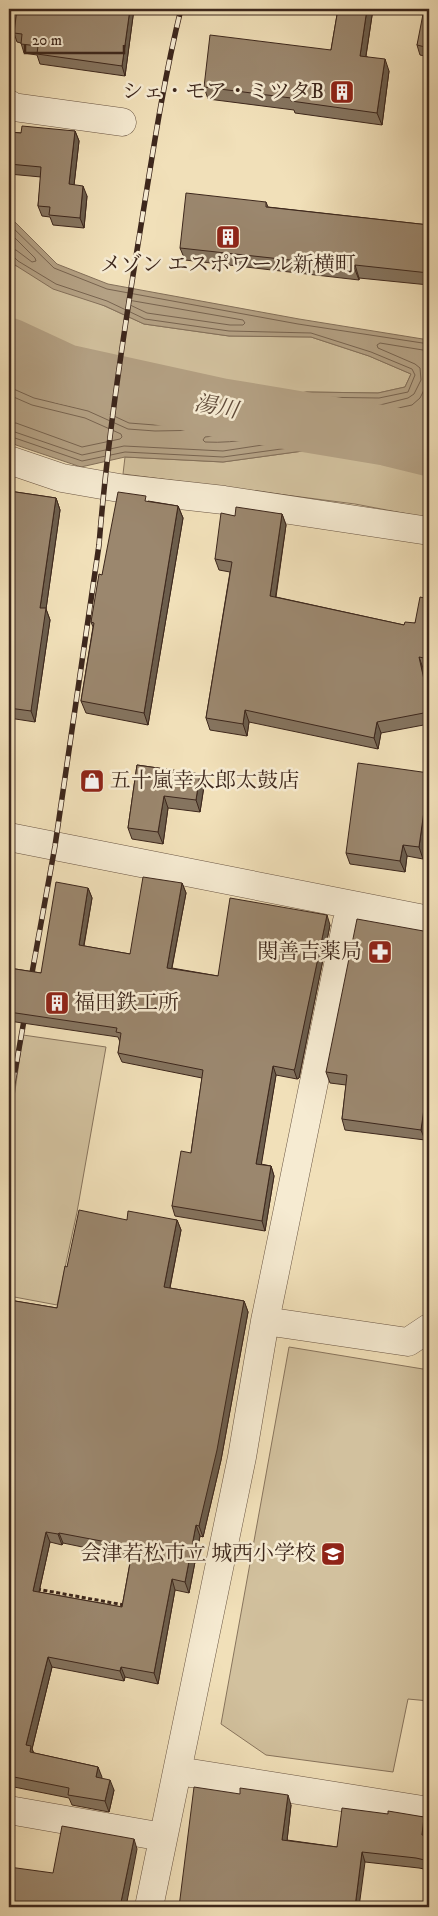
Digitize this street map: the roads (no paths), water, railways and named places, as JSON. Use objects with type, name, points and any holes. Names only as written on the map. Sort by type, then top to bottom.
[{"type":"street","points":[[9,104],[12,107],[122,122]]},
{"type":"street","points":[[9,460],[62,478],[126,489],[224,500],[429,531]]},
{"type":"street","points":[[9,837],[429,920]]},
{"type":"street","points":[[149,1907],[242,1457],[265,1321],[347,921]]},
{"type":"street","points":[[265,1321],[408,1342],[429,1328]]},
{"type":"street","points":[[178,1771],[429,1811]]},
{"type":"street","points":[[9,1810],[163,1837]]},
{"type":"water","points":[[9,216],[57,264],[108,284],[299,319],[429,340],[429,452],[387,450],[303,451],[223,462],[125,457],[81,467],[16,445],[9,440],[9,374],[37,387],[91,400],[130,418],[155,420],[208,419],[267,397],[307,392],[378,393],[405,387],[411,374],[369,356],[311,337],[229,336],[144,324],[105,306],[53,289],[15,265],[9,258]]},
{"type":"waterway","name":"湯川","points":[[9,348],[65,374],[220,408],[388,436],[429,446]]},
{"type":"railway","points":[[30,984],[55,846],[99,545],[111,432],[132,282],[162,96],[181,9]]},
{"type":"railway","points":[[9,1105],[26,1009]]},
{"type":"place","name":"シェ・モア・ミツタB","points":[[342,92]]},
{"type":"place","name":"メゾン エスポワール新横町","points":[[228,237]]},
{"type":"place","name":"五十嵐幸太郎太鼓店","points":[[92,781]]},
{"type":"place","name":"関善吉薬局","points":[[380,952]]},
{"type":"place","name":"福田鉄工所","points":[[57,1003]]},
{"type":"place","name":"会津若松市立 城西小学校","points":[[333,1554]]}]
